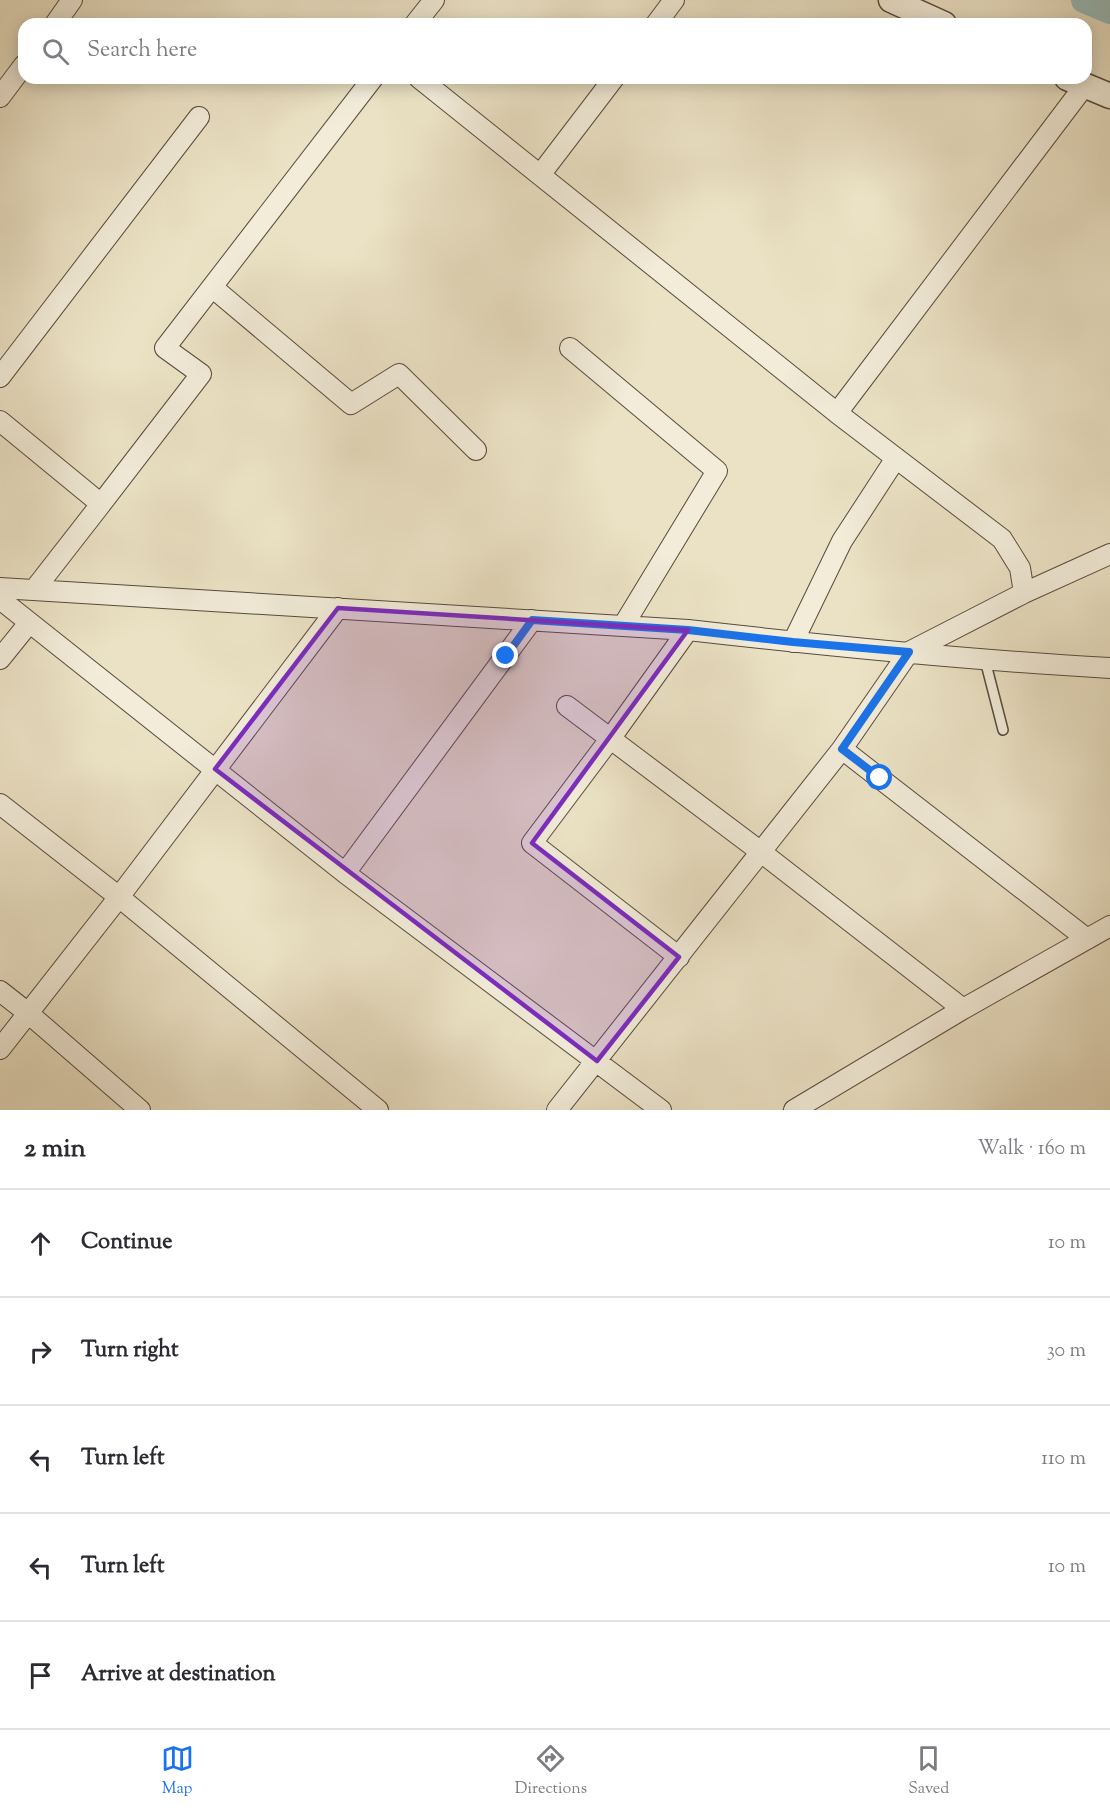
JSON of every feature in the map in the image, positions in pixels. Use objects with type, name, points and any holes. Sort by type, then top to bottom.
[{"type":"street","points":[[59,18],[72,0]]},
{"type":"street","points":[[420,18],[434,0]]},
{"type":"street","points":[[660,18],[674,0]]},
{"type":"street","points":[[891,0],[931,18]]},
{"type":"street","points":[[0,97],[18,73]]},
{"type":"street","points":[[34,590],[201,374],[165,348],[368,84]]},
{"type":"street","points":[[426,84],[837,413],[1002,539],[1020,568],[1024,593]]},
{"type":"street","points":[[540,175],[609,84]]},
{"type":"street","points":[[837,413],[1075,84]]},
{"type":"street","points":[[1081,84],[1110,96]]},
{"type":"street","points":[[0,377],[199,117]]},
{"type":"street","points":[[212,287],[351,404],[399,374],[476,450]]},
{"type":"street","points":[[570,348],[717,471],[623,626]]},
{"type":"street","points":[[0,421],[101,504]]},
{"type":"street","points":[[793,642],[843,541],[896,458]]},
{"type":"street","points":[[557,1110],[842,749],[909,652],[1024,593],[1110,554]]},
{"type":"street","points":[[0,588],[688,630],[985,660],[1110,668]]},
{"type":"street","points":[[0,599],[345,873],[661,1110]]},
{"type":"street","points":[[0,1049],[119,897],[338,608]]},
{"type":"street","points":[[345,873],[532,620]]},
{"type":"street","points":[[0,659],[29,623]]},
{"type":"street","points":[[679,957],[532,843],[688,630]]},
{"type":"street","points":[[567,706],[761,852],[963,1009]]},
{"type":"street","points":[[842,749],[1087,939]]},
{"type":"street","points":[[0,804],[119,897],[378,1110]]},
{"type":"street","points":[[794,1110],[963,1009],[1110,926]]},
{"type":"street","points":[[0,991],[28,1012],[140,1110]]},
{"type":"lane","points":[[985,660],[1003,730]]},
{"type":"highlighted area","points":[[338,608],[688,630],[532,843],[679,957],[597,1061],[215,769]]},
{"type":"waterway","points":[[1084,0],[1110,11]]},
{"type":"route","points":[[506,656],[532,620],[688,630],[909,652],[842,749],[880,778]]}]
